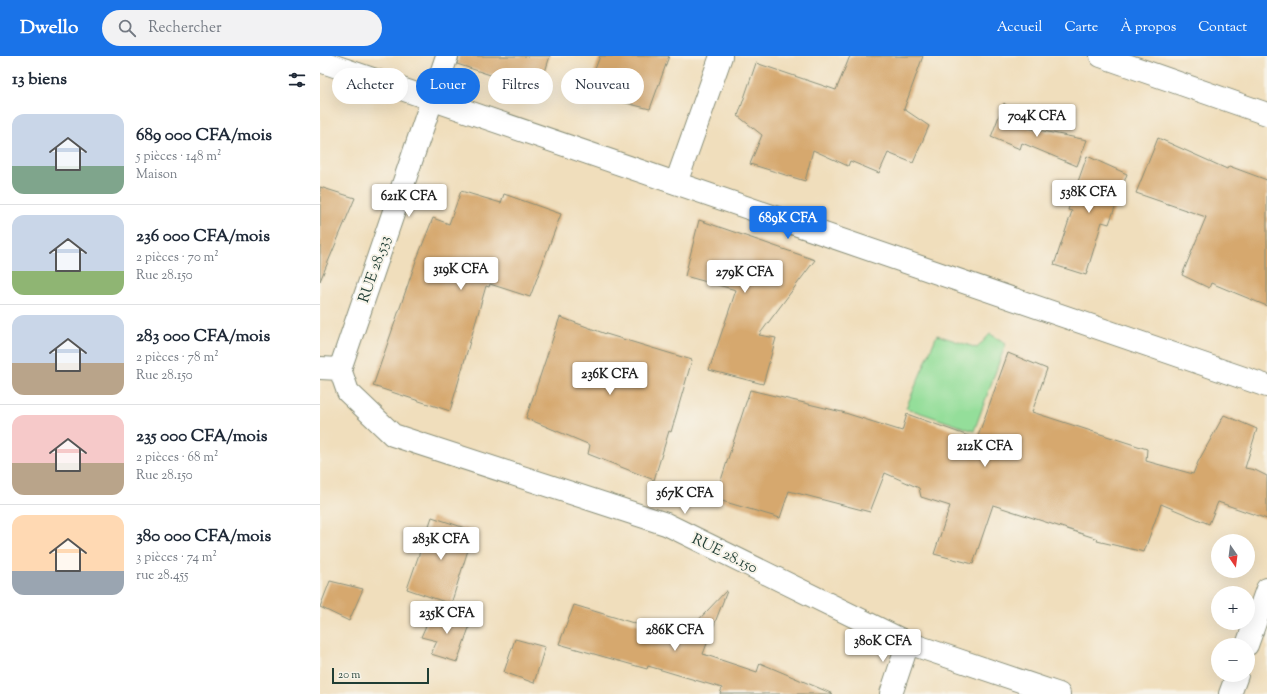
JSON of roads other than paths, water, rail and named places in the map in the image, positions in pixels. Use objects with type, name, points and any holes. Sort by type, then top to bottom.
[{"type":"street","name":"RUE 28.533","points":[[443,68],[447,56]]},
{"type":"street","points":[[676,183],[722,56]]},
{"type":"street","points":[[1101,56],[1267,114]]},
{"type":"street","points":[[320,61],[416,94]]},
{"type":"street","name":"RUE 28.533","points":[[330,369],[430,104]]},
{"type":"street","points":[[447,104],[1267,386]]},
{"type":"street","name":"RUE 28.150","points":[[330,369],[348,392],[393,435],[666,524],[908,643],[1059,694]]},
{"type":"street","points":[[1250,638],[1267,589]]},
{"type":"street","points":[[891,694],[908,643]]},
{"type":"street","points":[[1230,694],[1234,682]]}]
